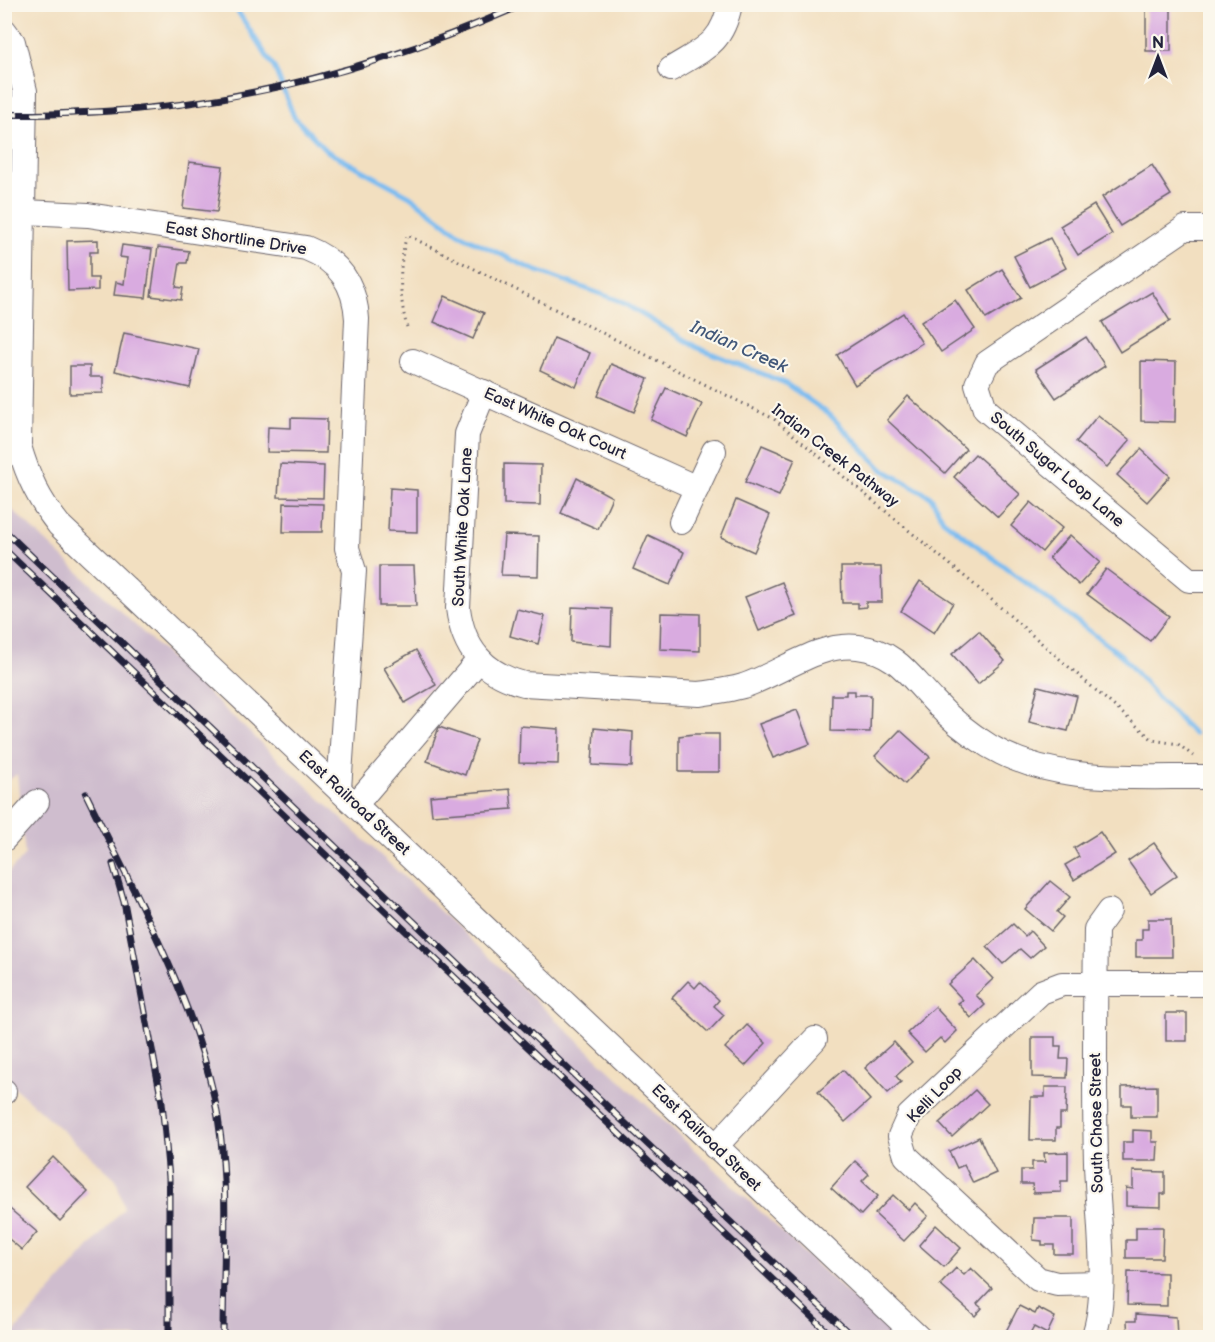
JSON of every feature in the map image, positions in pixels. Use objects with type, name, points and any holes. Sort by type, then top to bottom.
[{"type":"street","points":[[671,69],[716,40],[727,19],[730,4]]},
{"type":"street","name":"East Railroad Street","points":[[4,30],[13,42],[25,91],[24,212],[12,344],[19,446],[27,475],[42,504],[59,525],[919,1338]]},
{"type":"street","name":"East Shortline Drive","points":[[24,212],[88,215],[306,248],[323,255],[339,268],[351,287],[357,319],[347,548],[354,571],[348,797]]},
{"type":"street","name":"South Sugar Loop Lane","points":[[1210,228],[1185,228],[987,363],[977,384],[985,409],[1038,454],[1189,580],[1210,580]]},
{"type":"street","name":"East White Oak Court","points":[[413,361],[697,488]]},
{"type":"street","name":"South White Oak Lane","points":[[479,660],[464,637],[458,608],[467,434],[484,392]]},
{"type":"street","points":[[681,522],[714,451]]},
{"type":"street","points":[[348,797],[479,660],[507,680],[524,684],[699,694],[745,685],[828,650],[856,646],[876,650],[898,661],[960,727],[1012,758],[1059,772],[1086,775],[1206,770]]},
{"type":"street","points":[[6,835],[37,802]]},
{"type":"street","name":"South Chase Street","points":[[1093,1338],[1100,1320],[1096,1163],[1096,929],[1109,911]]},
{"type":"street","name":"Kelli Loop","points":[[1100,1283],[1057,1284],[1038,1279],[906,1156],[900,1136],[909,1116],[1041,992],[1062,984],[1210,984]]},
{"type":"street","points":[[715,1147],[815,1038]]},
{"type":"path","name":"Indian Creek Pathway","points":[[407,327],[402,309],[401,255],[407,235],[774,419],[970,581],[1153,740],[1178,744],[1206,770]]},
{"type":"shaded area","points":[[5,503],[894,1337],[10,1337],[124,1208],[116,1179],[5,1079],[5,876],[25,855],[17,774],[5,783]]},
{"type":"building","points":[[1146,4],[1171,4],[1171,51],[1146,51]]},
{"type":"building","points":[[189,162],[223,166],[217,212],[183,208]]},
{"type":"building","points":[[1152,165],[1171,195],[1120,226],[1102,197]]},
{"type":"building","points":[[1094,205],[1112,234],[1078,255],[1060,226]]},
{"type":"building","points":[[1050,238],[1066,268],[1030,287],[1014,256]]},
{"type":"building","points":[[98,240],[98,252],[90,252],[90,278],[98,278],[98,290],[68,291],[67,241]]},
{"type":"building","points":[[122,245],[152,249],[146,298],[114,295],[116,282],[124,284],[127,258],[120,257]]},
{"type":"building","points":[[158,247],[189,251],[187,263],[180,263],[176,287],[183,288],[181,300],[151,296]]},
{"type":"building","points":[[1002,269],[1021,298],[986,319],[968,290]]},
{"type":"building","points":[[1152,292],[1170,321],[1120,352],[1102,322]]},
{"type":"building","points":[[445,296],[484,313],[473,339],[434,322]]},
{"type":"building","points":[[955,300],[975,329],[941,352],[921,322]]},
{"type":"building","points":[[903,313],[922,343],[855,385],[837,355]]},
{"type":"building","points":[[124,333],[199,349],[190,388],[115,371]]},
{"type":"building","points":[[1086,337],[1105,366],[1056,398],[1036,369]]},
{"type":"building","points":[[554,338],[590,353],[576,387],[540,370]]},
{"type":"building","points":[[1141,361],[1176,362],[1175,422],[1141,421]]},
{"type":"building","points":[[611,364],[648,379],[634,412],[598,396]]},
{"type":"building","points":[[70,366],[90,366],[90,377],[103,377],[103,393],[70,394]]},
{"type":"building","points":[[666,388],[702,404],[687,437],[651,420]]},
{"type":"building","points":[[908,396],[966,449],[945,473],[887,420]]},
{"type":"building","points":[[1098,415],[1130,440],[1107,467],[1076,442]]},
{"type":"building","points":[[291,418],[327,419],[326,453],[267,452],[268,427],[291,428]]},
{"type":"building","points":[[762,445],[795,459],[779,496],[745,482]]},
{"type":"building","points":[[1141,449],[1170,476],[1147,502],[1117,475]]},
{"type":"building","points":[[975,454],[1020,494],[998,517],[954,477]]},
{"type":"building","points":[[280,464],[324,466],[323,498],[278,497]]},
{"type":"building","points":[[504,464],[541,465],[540,505],[504,504]]},
{"type":"building","points":[[577,478],[612,497],[598,529],[561,513]]},
{"type":"building","points":[[390,488],[417,490],[417,532],[388,531]]},
{"type":"building","points":[[736,500],[770,515],[754,552],[721,537]]},
{"type":"building","points":[[1031,502],[1062,528],[1042,552],[1011,526]]},
{"type":"building","points":[[284,503],[323,504],[322,532],[283,532]]},
{"type":"building","points":[[504,535],[539,536],[538,576],[501,575]]},
{"type":"building","points":[[648,535],[684,552],[670,585],[633,569]]},
{"type":"building","points":[[1070,535],[1100,562],[1079,585],[1049,558]]},
{"type":"building","points":[[379,566],[414,566],[416,606],[379,606]]},
{"type":"building","points":[[841,567],[881,567],[882,602],[866,602],[866,607],[858,608],[858,603],[842,603]]},
{"type":"building","points":[[1106,569],[1169,616],[1150,641],[1087,594]]},
{"type":"building","points":[[920,581],[953,603],[934,633],[901,611]]},
{"type":"building","points":[[782,582],[796,616],[759,631],[745,597]]},
{"type":"building","points":[[572,607],[612,609],[611,646],[571,642]]},
{"type":"building","points":[[517,609],[545,616],[538,644],[510,636]]},
{"type":"building","points":[[661,613],[700,614],[700,651],[660,649]]},
{"type":"building","points":[[979,631],[1005,661],[978,684],[952,654]]},
{"type":"building","points":[[416,650],[436,685],[405,703],[384,668]]},
{"type":"building","points":[[1038,686],[1077,696],[1068,731],[1029,722]]},
{"type":"building","points":[[846,691],[855,691],[855,695],[871,695],[870,732],[831,731],[832,695],[846,695]]},
{"type":"building","points":[[797,710],[810,744],[773,758],[759,724]]},
{"type":"building","points":[[520,726],[559,729],[558,764],[519,763]]},
{"type":"building","points":[[439,727],[477,740],[465,775],[427,761]]},
{"type":"building","points":[[594,728],[633,732],[632,767],[592,765]]},
{"type":"building","points":[[900,730],[930,757],[905,784],[875,756]]},
{"type":"building","points":[[719,734],[719,772],[679,772],[679,736]]},
{"type":"building","points":[[510,789],[512,809],[432,815],[430,796]]},
{"type":"building","points":[[1100,832],[1115,854],[1074,880],[1065,865],[1079,857],[1074,848]]},
{"type":"building","points":[[1154,843],[1177,875],[1151,893],[1128,861]]},
{"type":"building","points":[[1050,881],[1070,897],[1057,912],[1063,917],[1051,931],[1025,909]]},
{"type":"building","points":[[1148,919],[1171,919],[1172,957],[1136,957],[1136,940],[1142,940],[1142,929],[1148,929]]},
{"type":"building","points":[[1013,924],[1025,936],[1030,931],[1044,946],[1030,958],[1020,949],[1003,964],[987,947]]},
{"type":"building","points":[[975,960],[993,979],[976,995],[985,1005],[971,1018],[958,1003],[963,1000],[948,984]]},
{"type":"building","points":[[688,981],[695,988],[700,982],[719,1000],[714,1006],[724,1015],[708,1032],[672,998]]},
{"type":"building","points":[[935,1007],[957,1031],[945,1043],[940,1038],[925,1052],[907,1033]]},
{"type":"building","points":[[1166,1013],[1187,1013],[1187,1041],[1166,1041]]},
{"type":"building","points":[[747,1025],[766,1043],[745,1066],[725,1048]]},
{"type":"building","points":[[1032,1037],[1055,1037],[1055,1046],[1061,1046],[1060,1059],[1068,1059],[1067,1078],[1032,1077]]},
{"type":"building","points":[[894,1042],[912,1062],[896,1076],[901,1082],[888,1093],[865,1068]]},
{"type":"building","points":[[843,1070],[870,1100],[845,1122],[818,1092]]},
{"type":"building","points":[[1157,1086],[1157,1117],[1131,1117],[1131,1105],[1122,1105],[1122,1087]]},
{"type":"building","points":[[1045,1087],[1067,1087],[1066,1114],[1060,1114],[1060,1128],[1056,1128],[1056,1140],[1030,1140],[1031,1097],[1045,1097]]},
{"type":"building","points":[[975,1090],[988,1104],[952,1137],[939,1123]]},
{"type":"building","points":[[1133,1130],[1152,1131],[1152,1142],[1158,1142],[1157,1161],[1123,1161],[1123,1142],[1133,1142]]},
{"type":"building","points":[[979,1137],[996,1173],[973,1183],[964,1165],[957,1168],[949,1151]]},
{"type":"building","points":[[1068,1152],[1068,1181],[1061,1181],[1061,1192],[1033,1193],[1032,1184],[1021,1184],[1021,1170],[1032,1170],[1032,1162],[1045,1162],[1044,1153]]},
{"type":"building","points":[[53,1157],[88,1192],[60,1221],[25,1187]]},
{"type":"building","points":[[855,1161],[869,1174],[862,1181],[878,1196],[861,1215],[831,1188]]},
{"type":"building","points":[[1133,1171],[1165,1172],[1165,1194],[1161,1194],[1161,1207],[1126,1206],[1126,1188],[1133,1189]]},
{"type":"building","points":[[893,1195],[909,1210],[915,1203],[928,1216],[904,1241],[875,1214]]},
{"type":"building","points":[[4,1204],[37,1232],[22,1250],[4,1235]]},
{"type":"building","points":[[1034,1218],[1073,1218],[1073,1254],[1054,1254],[1054,1245],[1042,1245],[1042,1241],[1033,1240]]},
{"type":"building","points":[[936,1225],[961,1248],[944,1267],[919,1245]]},
{"type":"building","points":[[1136,1227],[1163,1227],[1162,1258],[1126,1258],[1126,1240],[1136,1240]]},
{"type":"building","points":[[956,1268],[964,1275],[971,1268],[992,1288],[977,1304],[982,1308],[975,1316],[940,1285]]},
{"type":"building","points":[[1128,1272],[1167,1273],[1167,1306],[1127,1305]]},
{"type":"building","points":[[1019,1306],[1035,1314],[1038,1308],[1055,1317],[1047,1334],[1034,1327],[1028,1338],[1003,1337]]},
{"type":"building","points":[[1136,1314],[1176,1317],[1177,1338],[1128,1338],[1127,1321],[1136,1321]]},
{"type":"waterway","name":"Indian Creek","points":[[233,4],[275,69],[294,117],[327,151],[410,196],[459,234],[529,268],[620,301],[696,347],[785,383],[830,415],[882,469],[931,497],[943,520],[1121,655],[1156,696],[1194,734]]},
{"type":"railway","points":[[4,114],[27,115],[151,108],[261,91],[315,78],[420,46],[524,4]]},
{"type":"railway","points":[[4,530],[592,1092],[854,1338]]},
{"type":"railway","points":[[4,549],[834,1338]]},
{"type":"railway","points":[[86,794],[141,904],[175,979],[204,1057],[214,1096],[223,1155],[225,1247],[223,1338]]},
{"type":"railway","points":[[113,864],[124,902],[162,1102],[169,1178],[169,1338]]}]
